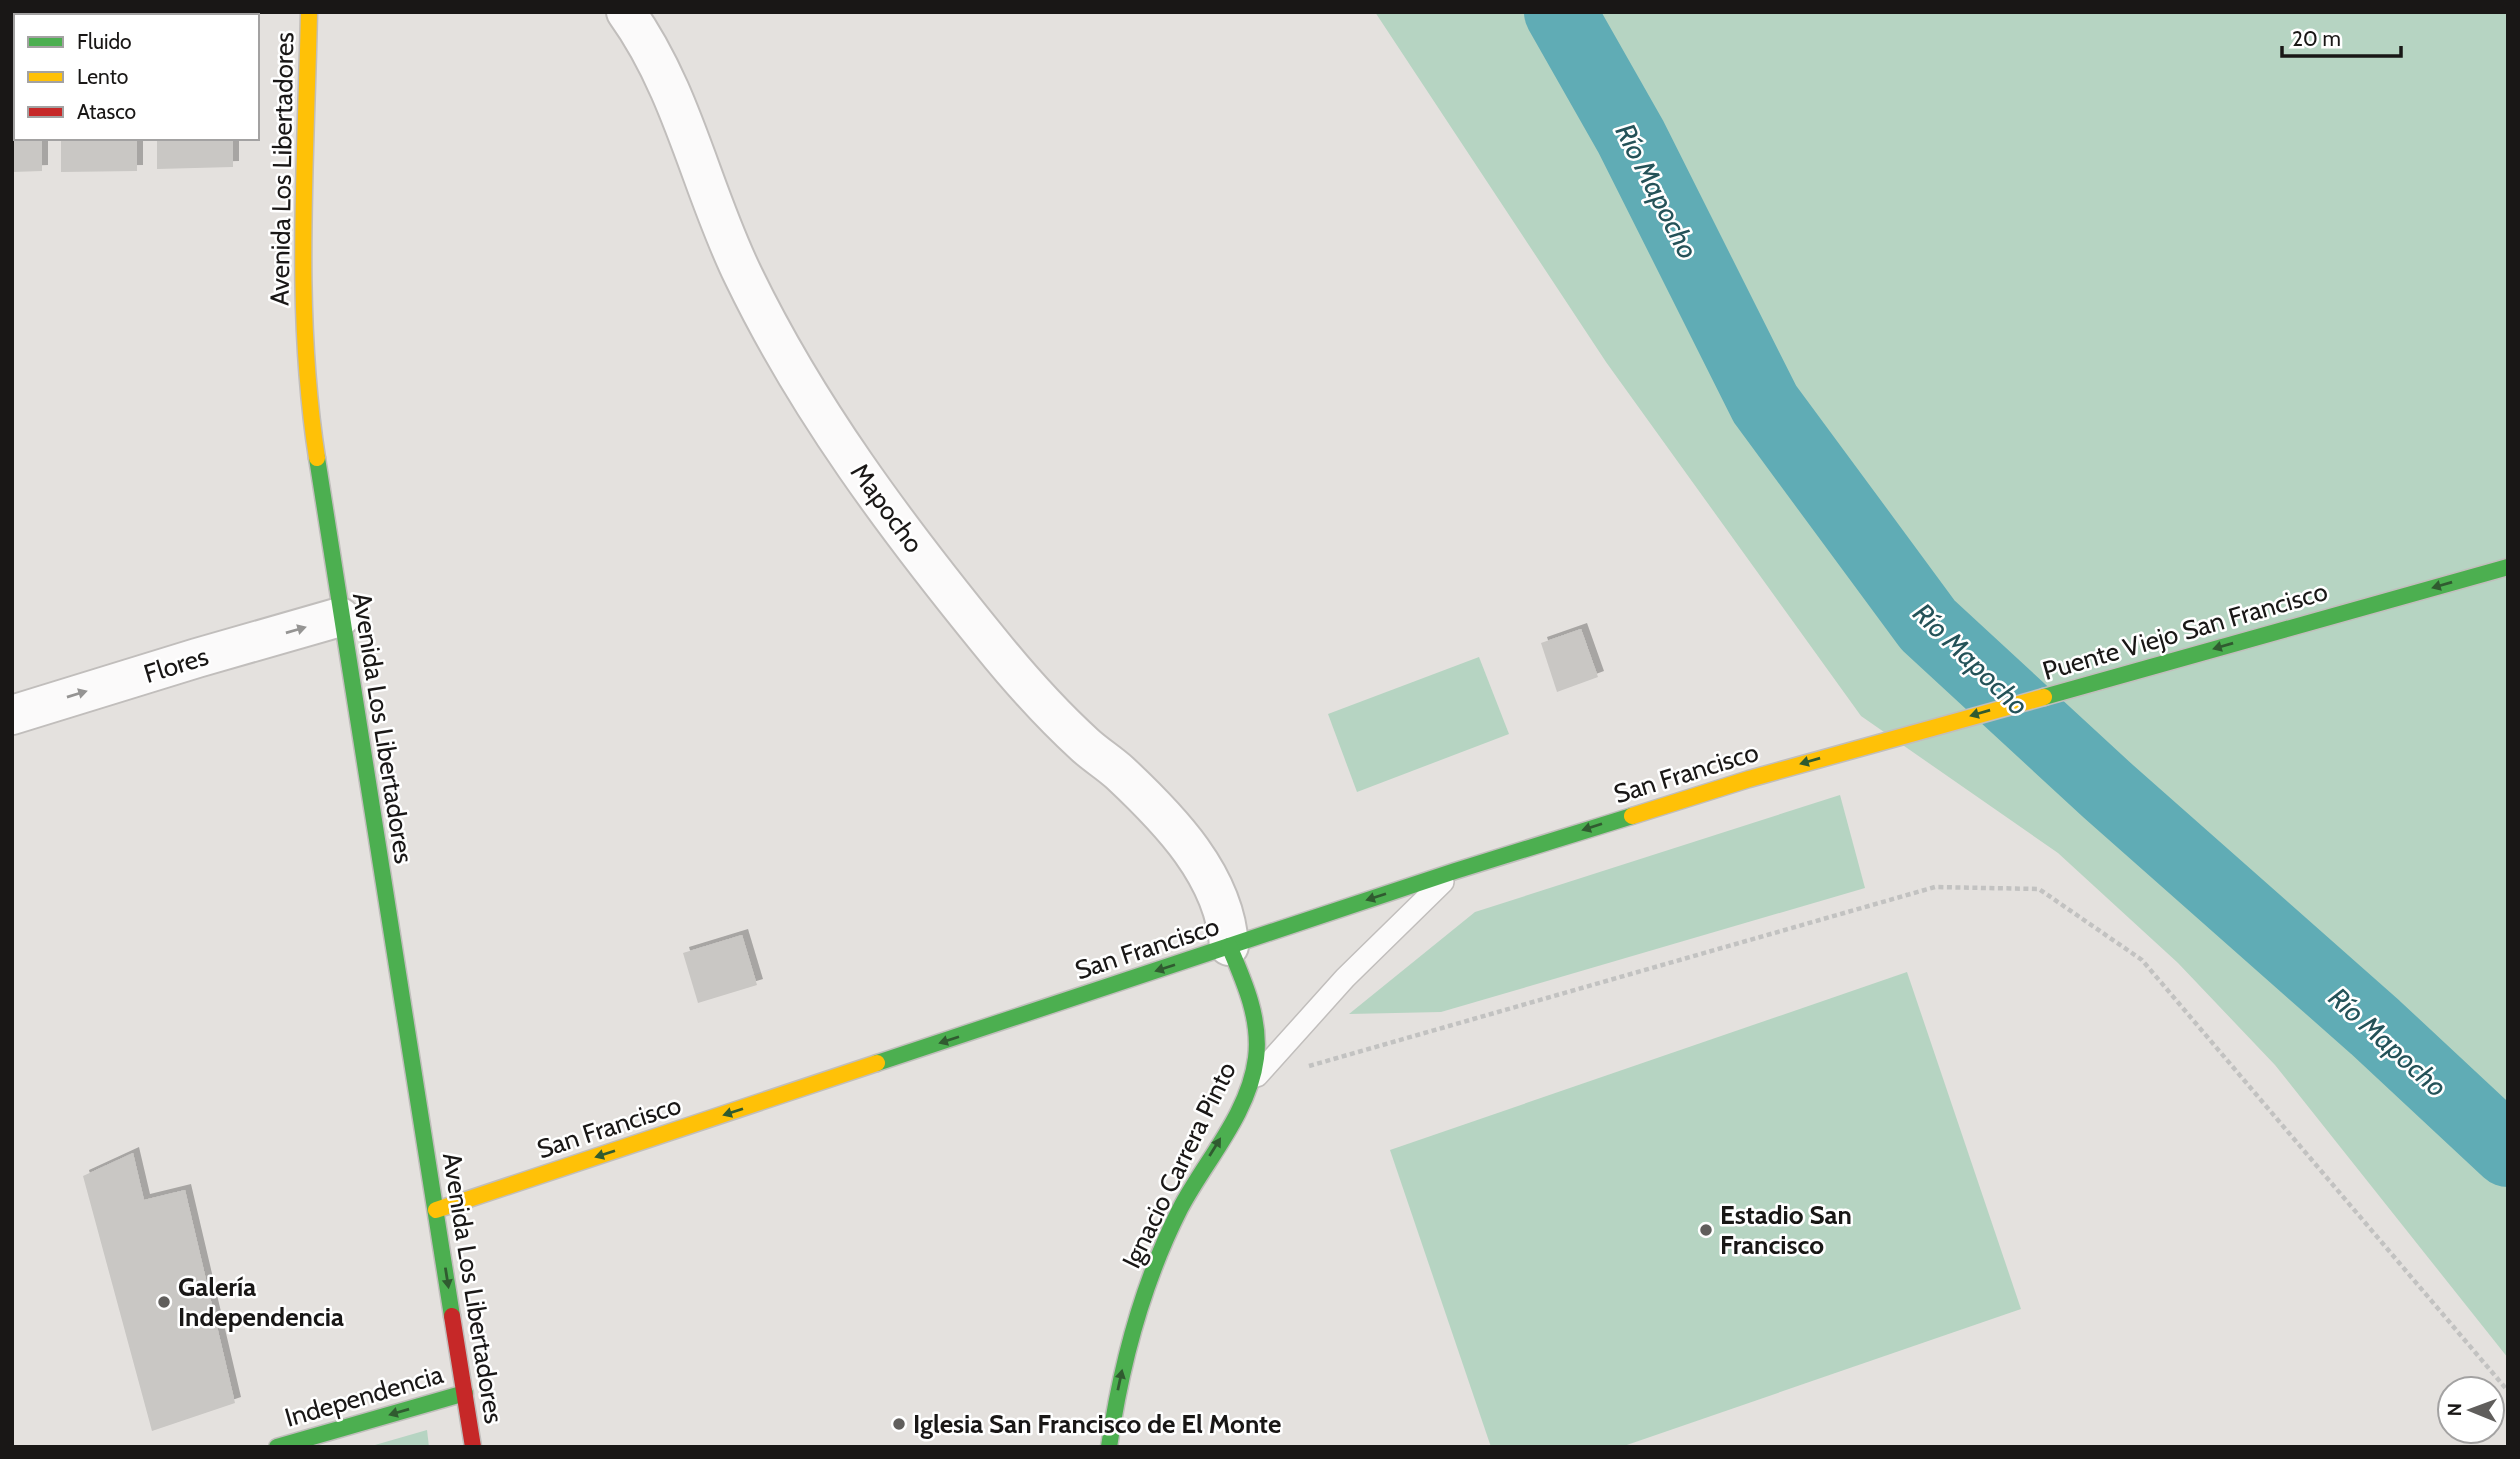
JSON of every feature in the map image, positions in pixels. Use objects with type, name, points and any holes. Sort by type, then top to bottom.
[{"type":"main road","name":"Avenida Los Libertadores","points":[[309,12],[303,277],[304,346],[312,428],[473,1447]]},
{"type":"main road","name":"Puente Viejo San Francisco","points":[[1876,742],[2508,567]]},
{"type":"main road","name":"San Francisco","points":[[436,1210],[1455,871],[1876,742]]},
{"type":"main road","name":"Ignacio Carrera Pinto","points":[[1108,1447],[1125,1360],[1160,1252],[1194,1183],[1242,1103],[1251,1082],[1256,1058],[1253,1011],[1229,946]]},
{"type":"main road","name":"Independencia","points":[[277,1447],[465,1393]]},
{"type":"street","name":"Mapocho","points":[[626,12],[642,34],[661,69],[741,272],[773,334],[844,450],[992,645],[1085,745],[1118,771],[1177,833],[1215,888],[1225,914],[1229,946]]},
{"type":"street","name":"Flores","points":[[12,715],[340,617]]},
{"type":"lane","points":[[1251,1082],[1345,978],[1455,871]]},
{"type":"path","points":[[1251,1082],[1935,887],[2039,889],[2141,960],[2508,1391]]},
{"type":"green space","points":[[1375,12],[2508,12],[2508,1358],[2275,1065],[2178,963],[2058,853],[1861,716],[1606,362]]},
{"type":"green space","points":[[1479,657],[1509,734],[1357,792],[1328,714]]},
{"type":"green space","points":[[1840,795],[1865,888],[1441,1012],[1349,1014],[1475,912]]},
{"type":"green space","name":"Estadio San Francisco","points":[[1907,972],[2021,1309],[1621,1447],[1491,1447],[1390,1150]]},
{"type":"green space","points":[[427,1430],[429,1447],[368,1447]]},
{"type":"building","points":[[12,12],[76,12],[14,14],[12,51]]},
{"type":"building","points":[[14,110],[14,140],[42,140],[42,171],[12,172]]},
{"type":"building","points":[[61,140],[137,140],[137,171],[61,172]]},
{"type":"building","points":[[157,140],[233,140],[233,167],[157,169]]},
{"type":"building","points":[[1581,629],[1598,677],[1557,692],[1541,643]]},
{"type":"building","points":[[742,935],[757,985],[698,1003],[683,953]]},
{"type":"building","name":"Galería Independencia","points":[[133,1153],[144,1200],[185,1190],[235,1403],[152,1431],[83,1176]]},
{"type":"waterway","name":"Río Mapocho","points":[[1560,12],[1631,137],[1765,404],[1928,625],[2108,791],[2375,1027],[2508,1151]]},
{"type":"traffic: fast","points":[[317,458],[452,1316]]},
{"type":"traffic: fast","points":[[2044,697],[2508,567]]},
{"type":"traffic: fast","points":[[877,1063],[1455,871],[1632,816]]},
{"type":"traffic: fast","points":[[1109,1447],[1127,1355],[1155,1266],[1180,1209],[1235,1118],[1252,1079],[1257,1043],[1254,1015],[1229,946]]},
{"type":"traffic: fast","points":[[277,1447],[465,1393]]},
{"type":"traffic: slow","points":[[309,12],[304,291],[310,403],[317,458]]},
{"type":"traffic: slow","points":[[1632,816],[1749,779],[2044,697]]},
{"type":"traffic: slow","points":[[436,1210],[877,1063]]},
{"type":"traffic: jam","points":[[452,1316],[473,1447]]},
{"type":"place","name":"Estadio San Francisco","points":[[1706,1230]]},
{"type":"place","name":"Galería Independencia","points":[[164,1302]]},
{"type":"place","name":"Iglesia San Francisco de El Monte","points":[[899,1424]]}]
